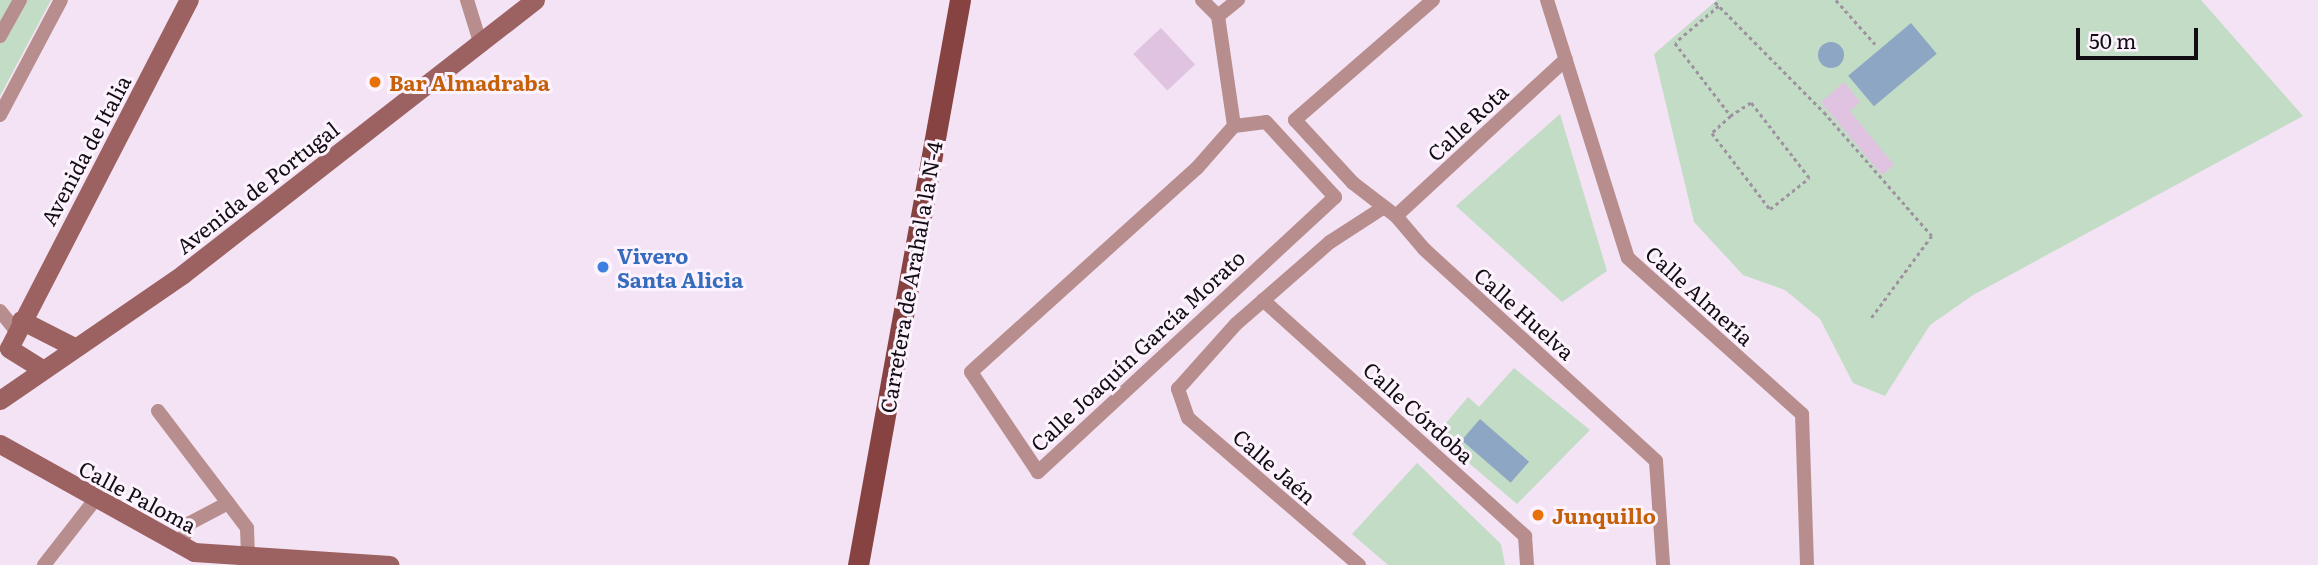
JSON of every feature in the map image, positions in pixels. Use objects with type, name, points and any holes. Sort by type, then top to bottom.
[{"type":"main road","name":"Carretera de Arahal a la N-4","points":[[861,562],[960,0]]},
{"type":"street","points":[[0,36],[20,0]]},
{"type":"street","points":[[0,115],[61,0]]},
{"type":"street","name":"Avenida de Italia","points":[[19,326],[189,0]]},
{"type":"street","points":[[467,0],[480,41]]},
{"type":"street","name":"Avenida de Portugal","points":[[0,400],[183,274],[535,0]]},
{"type":"street","points":[[1202,0],[1218,16],[1234,126]]},
{"type":"street","points":[[1218,16],[1238,0]]},
{"type":"street","name":"Calle Huelva","points":[[1433,0],[1295,120],[1381,209],[1396,216],[1424,249],[1656,461],[1662,565]]},
{"type":"street","name":"Calle Almería","points":[[1546,0],[1628,258],[1802,414],[1807,565]]},
{"type":"street","name":"Calle Rota","points":[[1396,216],[1566,58]]},
{"type":"street","name":"Calle Joaquín García Morato","points":[[1266,122],[1335,197],[1038,472],[971,372],[1197,168],[1234,126],[1266,122]]},
{"type":"street","points":[[1264,300],[1330,242],[1381,209]]},
{"type":"street","name":"Calle Jaén","points":[[1264,300],[1178,389],[1188,418],[1359,565]]},
{"type":"street","name":"Calle Córdoba","points":[[1264,300],[1525,536],[1527,565]]},
{"type":"street","points":[[0,311],[19,326],[74,347]]},
{"type":"street","points":[[19,326],[9,348],[42,369]]},
{"type":"street","points":[[158,411],[247,528],[248,559]]},
{"type":"street","name":"Calle Paloma","points":[[0,444],[186,555],[390,565]]},
{"type":"street","points":[[44,565],[94,501]]},
{"type":"street","points":[[186,555],[190,523],[228,503]]},
{"type":"path","points":[[1836,0],[1875,44]]},
{"type":"path","points":[[1715,2],[1824,112],[1932,236],[1870,320]]},
{"type":"path","points":[[1719,6],[1675,43],[1731,116]]},
{"type":"path","points":[[1751,103],[1809,178],[1770,209],[1712,133],[1731,116],[1751,103]]},
{"type":"green space","points":[[0,0],[51,0],[0,96]]},
{"type":"green space","points":[[1717,0],[2201,0],[2303,116],[1973,295],[1930,325],[1885,396],[1853,383],[1820,319],[1785,290],[1743,275],[1694,222],[1654,54]]},
{"type":"green space","points":[[1560,114],[1607,271],[1562,302],[1456,206]]},
{"type":"green space","points":[[1514,368],[1590,430],[1517,504],[1436,435],[1468,397],[1479,407]]},
{"type":"green space","points":[[1417,463],[1501,544],[1505,565],[1388,565],[1352,534]]},
{"type":"water","points":[[1911,23],[1937,54],[1874,106],[1848,76]]},
{"type":"water","points":[[1831,42],[1840,46],[1844,55],[1840,64],[1831,68],[1822,64],[1818,55],[1822,46]]},
{"type":"water","points":[[1480,419],[1529,462],[1511,483],[1462,440]]},
{"type":"building","points":[[1161,28],[1195,65],[1167,90],[1133,54]]},
{"type":"building","points":[[1844,82],[1860,102],[1850,111],[1894,165],[1882,175],[1821,102]]},
{"type":"place","name":"Bar Almadraba","points":[[375,82]]},
{"type":"place","name":"Vivero Santa Alicia","points":[[603,267]]},
{"type":"place","name":"Junquillo","points":[[1538,515]]}]
